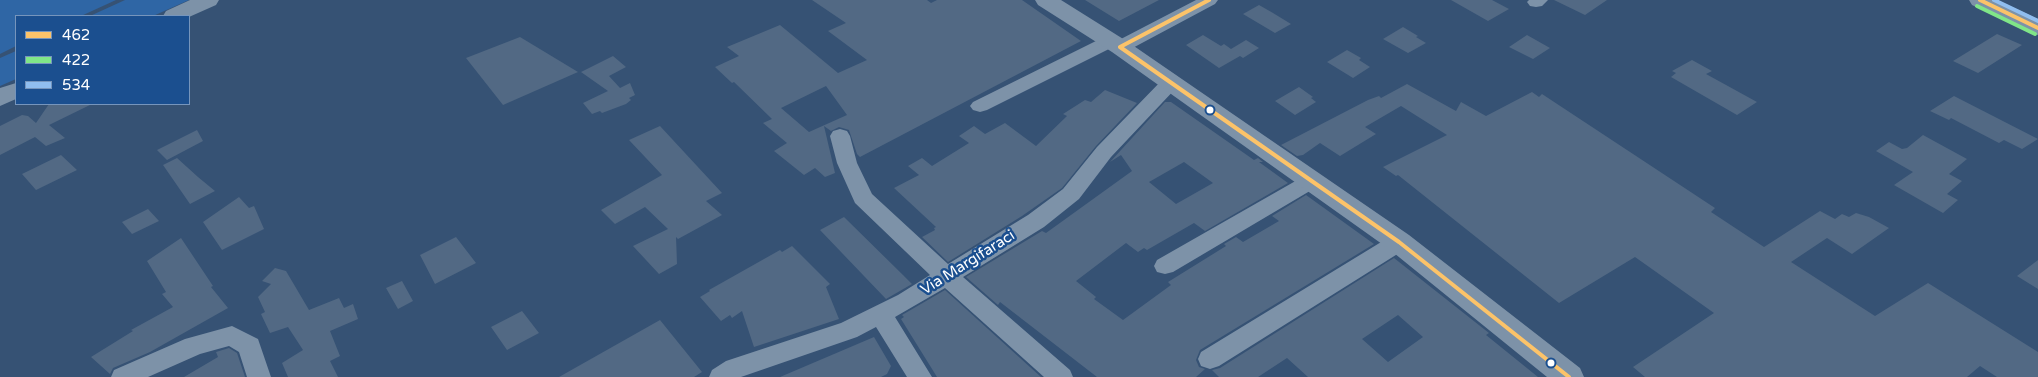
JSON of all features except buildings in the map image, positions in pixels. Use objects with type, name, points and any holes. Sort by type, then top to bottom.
[{"type":"street","points":[[176,15],[208,0]]},
{"type":"street","points":[[1046,0],[1115,44],[1313,180],[1399,242],[1569,377]]},
{"type":"street","points":[[980,106],[1209,0]]},
{"type":"street","points":[[1980,0],[2038,28]]},
{"type":"street","name":"Via Margifaraci","points":[[721,377],[735,368],[849,330],[906,301],[1036,221],[1071,194],[1104,152],[1171,82]]},
{"type":"street","points":[[0,98],[15,90]]},
{"type":"street","points":[[840,136],[847,162],[863,198],[906,240],[1061,377]]},
{"type":"street","points":[[1166,266],[1313,180]]},
{"type":"street","points":[[1210,359],[1399,242]]},
{"type":"street","points":[[880,314],[920,377]]},
{"type":"street","points":[[124,377],[194,346],[232,336],[250,346],[260,377]]},
{"type":"shaded area","points":[[0,0],[116,0],[83,15],[15,15],[15,46],[0,54]]},
{"type":"shaded area","points":[[125,0],[189,0],[155,15],[92,15]]},
{"type":"shaded area","points":[[15,51],[15,79],[0,86],[0,58]]},
{"type":"transit line","name":"462","points":[[1209,0],[1120,47],[1399,242],[1569,377]]},
{"type":"transit line","name":"462","points":[[1980,0],[2038,28]]},
{"type":"transit line","name":"534","points":[[1994,0],[2038,21]]},
{"type":"transit line","name":"422","points":[[1977,6],[2035,34]]}]
